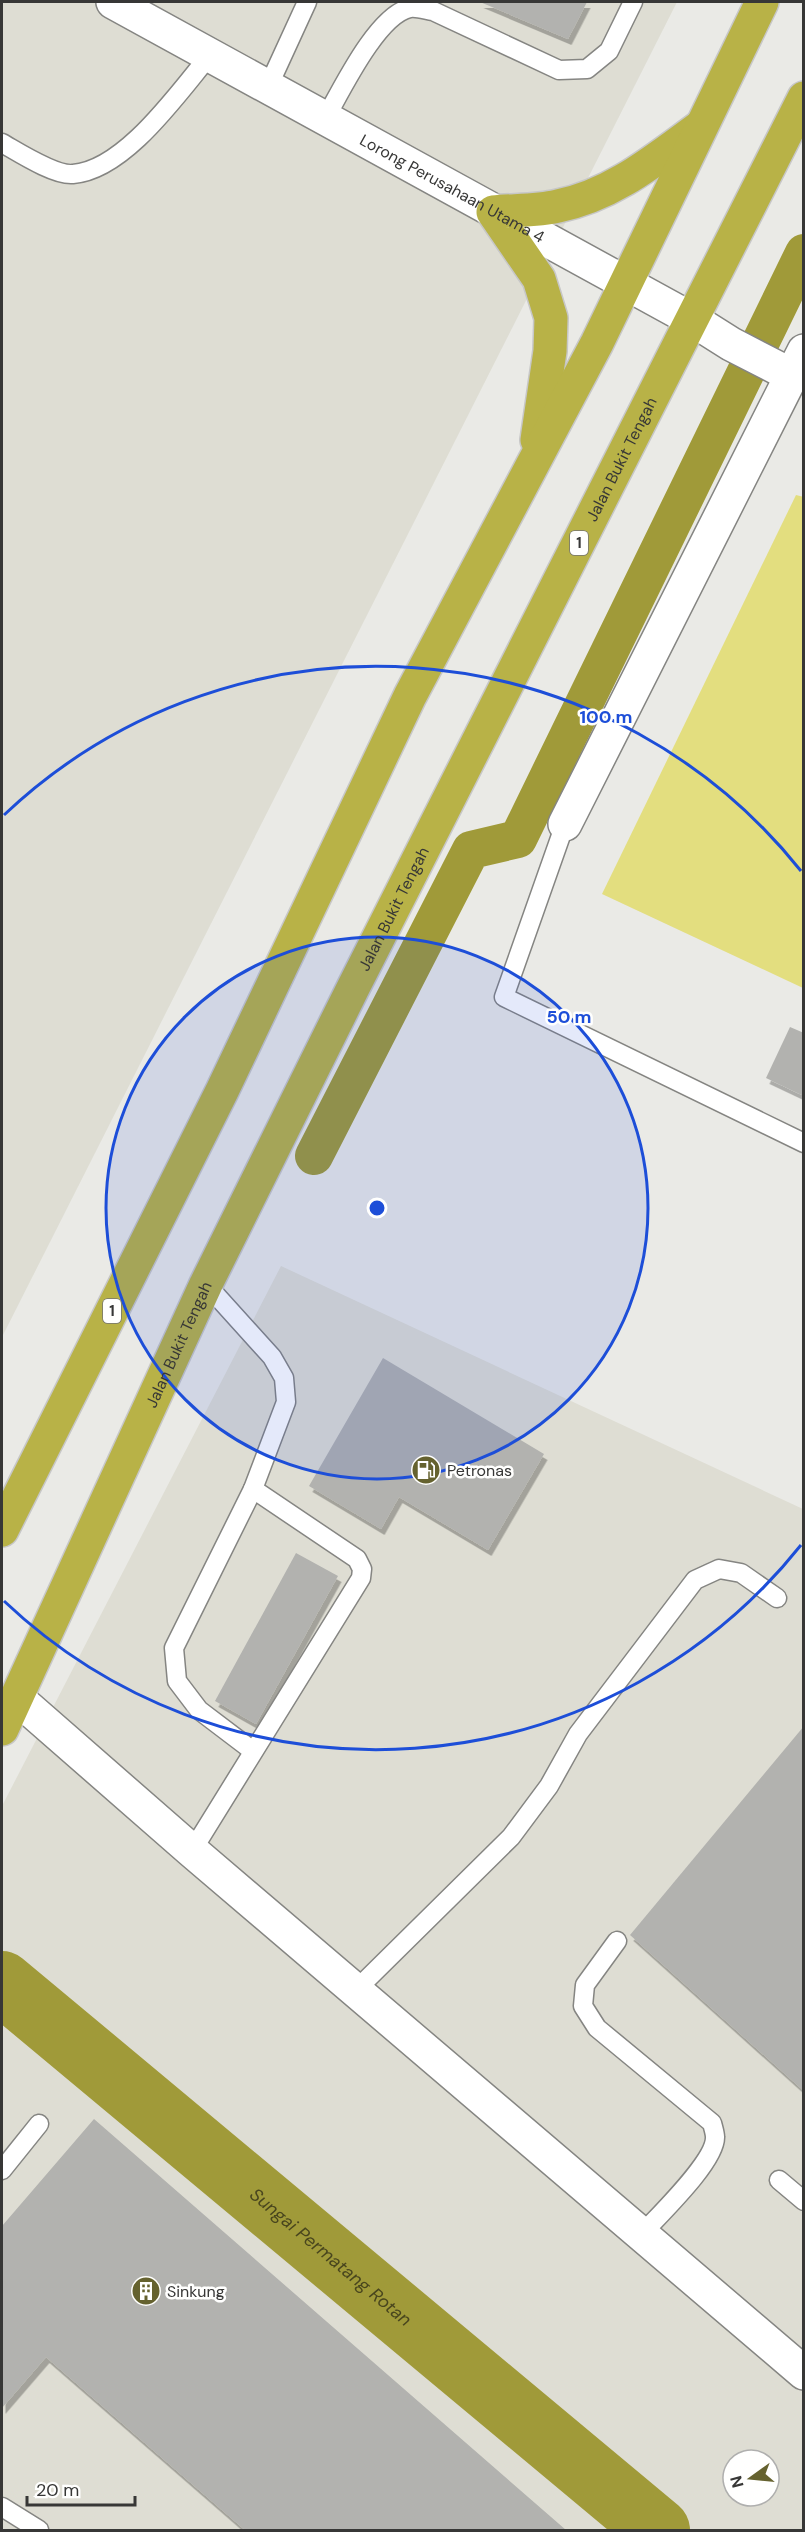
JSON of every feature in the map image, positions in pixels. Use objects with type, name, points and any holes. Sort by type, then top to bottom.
[{"type":"highway","name":"1","points":[[2,1530],[222,1091],[410,696],[625,285],[762,2]]},
{"type":"highway","name":"Jalan Bukit Tengah","points":[[2,1729],[206,1284],[353,988],[804,98]]},
{"type":"highway","points":[[534,462],[550,351],[551,318],[539,279],[493,212],[558,206],[597,193],[633,176],[703,125]]},
{"type":"street","name":"Lorong Perusahaan Utama 4","points":[[113,2],[625,285],[693,320],[731,344],[786,362]]},
{"type":"street","points":[[565,824],[786,362]]},
{"type":"street","points":[[17,1698],[192,1851],[804,2373]]},
{"type":"lane","points":[[268,87],[307,2]]},
{"type":"lane","points":[[325,119],[368,44],[395,15],[411,8],[433,11],[559,70],[587,69],[609,51],[633,2]]},
{"type":"lane","points":[[2,143],[38,164],[71,175],[100,168],[143,135],[210,56]]},
{"type":"lane","points":[[565,824],[504,997],[804,1143]]},
{"type":"lane","points":[[206,1284],[272,1358],[284,1378],[286,1402],[252,1489],[174,1648],[177,1681],[199,1710],[253,1751]]},
{"type":"lane","points":[[192,1851],[361,1578],[362,1569],[357,1558],[252,1489]]},
{"type":"lane","points":[[356,1990],[511,1837],[549,1786],[578,1734],[694,1580],[718,1569],[741,1573],[777,1598]]},
{"type":"lane","points":[[617,1941],[585,1985],[583,2006],[597,2028],[712,2123],[716,2138],[710,2155],[701,2168],[642,2234]]},
{"type":"lane","points":[[2,2170],[39,2124]]},
{"type":"lane","points":[[779,2180],[804,2201]]},
{"type":"lane","points":[[2,2507],[39,2530]]},
{"type":"shaded area","points":[[2,2],[677,2],[2,1337]]},
{"type":"shaded area","points":[[796,495],[804,497],[803,988],[602,894]]},
{"type":"shaded area","points":[[281,1266],[803,1509],[803,2530],[2,2530],[2,1806]]},
{"type":"building","points":[[480,2],[587,2],[568,39]]},
{"type":"building","points":[[790,1027],[804,1033],[804,1096],[766,1078]]},
{"type":"building","name":"Petronas","points":[[383,1358],[544,1454],[488,1550],[399,1497],[381,1529],[309,1486]]},
{"type":"building","points":[[296,1553],[338,1576],[256,1724],[215,1701]]},
{"type":"building","points":[[804,1726],[804,2091],[630,1935]]},
{"type":"building","name":"Sinkung","points":[[94,2119],[566,2530],[245,2530],[46,2357],[2,2408],[2,2226]]},
{"type":"waterway","points":[[314,1156],[471,850],[518,839],[804,253]]},
{"type":"waterway","name":"Sungai Permatang Rotan","points":[[2,1983],[658,2530]]},
{"type":"place","name":"Petronas","points":[[426,1470]]},
{"type":"place","name":"Sinkung","points":[[146,2291]]}]
